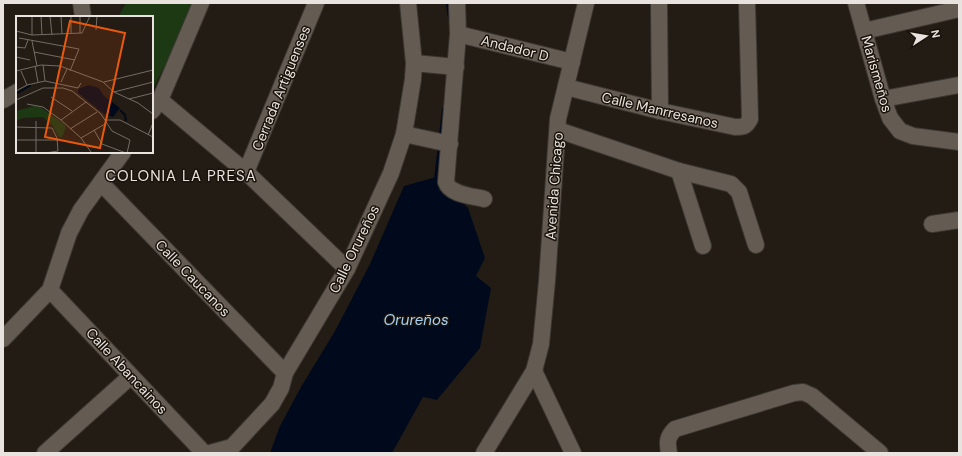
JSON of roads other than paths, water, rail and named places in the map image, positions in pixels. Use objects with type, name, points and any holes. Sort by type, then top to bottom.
[{"type":"street","points":[[81,3],[83,16]]},
{"type":"street","points":[[201,3],[156,105],[246,172],[347,269]]},
{"type":"street","name":"Cerrada Artiguenses","points":[[246,172],[316,3]]},
{"type":"street","name":"Calle Orureños","points":[[210,453],[233,450],[272,404],[281,388],[285,373],[347,269],[390,172],[405,134],[415,63],[408,3]]},
{"type":"street","points":[[457,3],[458,34],[446,182],[447,186],[454,192],[484,199]]},
{"type":"street","name":"Avenida Chicago","points":[[484,453],[534,371],[541,344],[548,273],[558,119],[586,3]]},
{"type":"street","points":[[659,3],[660,111]]},
{"type":"street","name":"Calle Manrresanos","points":[[566,87],[660,111],[735,127],[742,127],[747,124],[750,119],[747,3]]},
{"type":"street","name":"Marismeños","points":[[856,3],[883,99],[890,118],[900,131],[913,136],[959,142]]},
{"type":"street","points":[[864,31],[959,9]]},
{"type":"street","name":"Andador D","points":[[458,34],[572,62]]},
{"type":"street","points":[[415,63],[455,67]]},
{"type":"street","points":[[883,99],[959,86]]},
{"type":"street","points":[[3,100],[16,93]]},
{"type":"street","points":[[558,130],[679,171],[731,184],[739,192],[756,245]]},
{"type":"street","points":[[405,134],[449,144]]},
{"type":"street","points":[[3,339],[50,290],[69,233],[81,210],[122,153]]},
{"type":"street","points":[[679,171],[703,246]]},
{"type":"street","name":"Calle Caucanos","points":[[101,183],[285,373]]},
{"type":"street","points":[[932,224],[959,220]]},
{"type":"street","name":"Calle Abancainos","points":[[50,290],[204,453]]},
{"type":"street","points":[[534,371],[573,453]]},
{"type":"street","points":[[45,453],[131,376]]},
{"type":"street","points":[[669,453],[669,435],[675,429],[794,393],[803,392],[812,396],[880,453]]},
{"type":"water","name":"Orureños","points":[[436,177],[468,208],[485,258],[476,276],[491,288],[480,348],[437,400],[423,397],[392,453],[270,453],[280,426],[301,387],[335,331],[370,264],[404,186]]},
{"type":"waterway","points":[[448,3],[450,17]]},
{"type":"waterway","points":[[436,182],[444,110]]},
{"type":"district","name":"COLONIA LA PRESA","points":[[181,176]]}]
